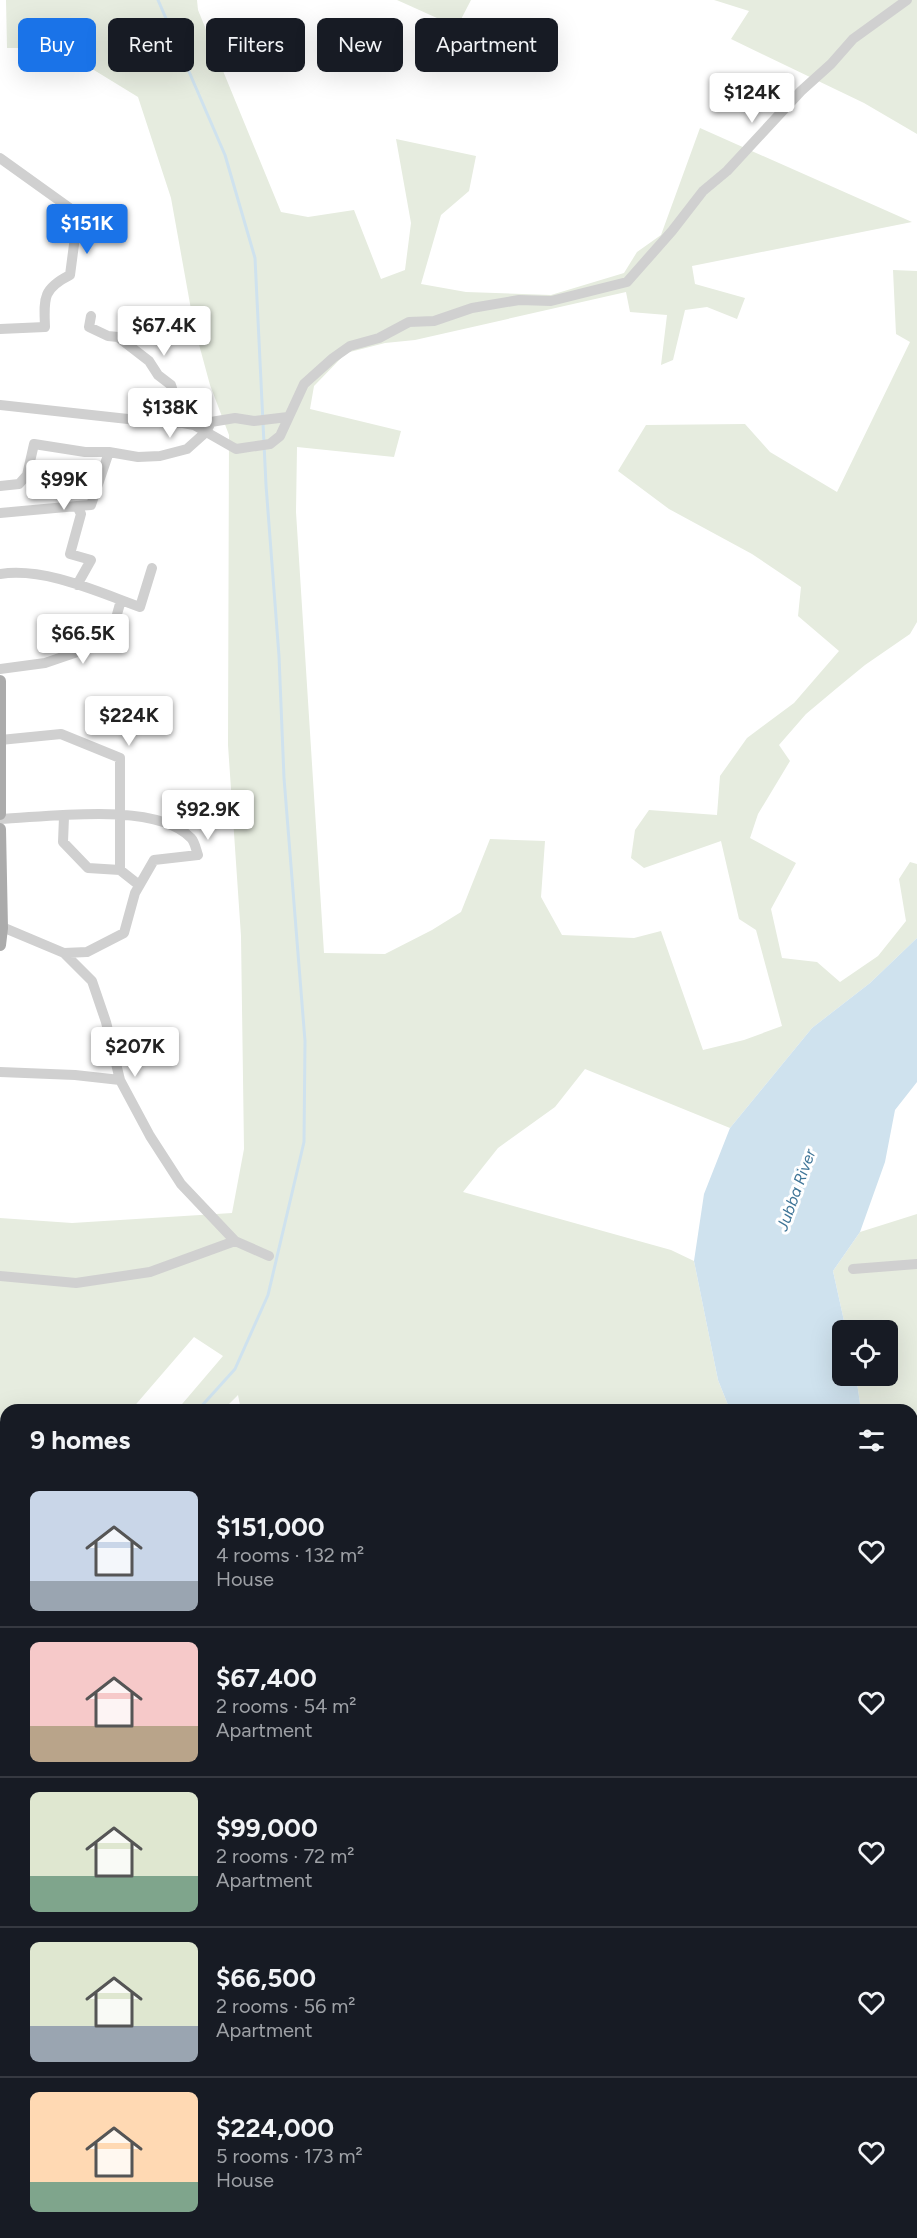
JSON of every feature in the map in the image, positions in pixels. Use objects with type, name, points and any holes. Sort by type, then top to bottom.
[{"type":"main road","points":[[0,681],[0,814]]},
{"type":"main road","points":[[0,829],[0,945]]},
{"type":"street","points":[[0,405],[194,425],[236,449],[270,444],[280,436],[304,384],[350,346],[379,338],[409,322],[434,321],[472,308],[519,300],[551,301],[627,282],[672,231],[703,191],[727,171],[801,91],[831,64],[853,39],[907,0]]},
{"type":"street","points":[[0,158],[78,214],[70,275],[53,284],[44,301],[45,327],[0,329]]},
{"type":"street","points":[[91,316],[89,327],[126,342],[149,361],[158,375],[171,385],[183,423]]},
{"type":"street","points":[[0,486],[19,484],[27,475],[34,444],[85,452],[109,452],[138,457],[160,456],[186,448],[206,432],[212,422],[236,418],[254,421],[288,417]]},
{"type":"street","points":[[0,513],[91,506],[109,452]]},
{"type":"street","points":[[77,506],[81,514],[69,554],[91,560],[77,585]]},
{"type":"street","points":[[0,574],[18,571],[77,585],[140,607],[152,568]]},
{"type":"street","points":[[0,669],[45,663],[86,649],[116,618],[121,600]]},
{"type":"street","points":[[0,740],[62,734],[120,758],[120,870]]},
{"type":"street","points":[[0,819],[120,813],[166,822],[192,839],[198,855],[154,860],[135,893],[124,933],[87,952],[64,953]]},
{"type":"street","points":[[64,817],[63,842],[88,868],[120,870],[140,885]]},
{"type":"street","points":[[1,927],[64,953],[92,981],[106,1022],[120,1080],[150,1136],[181,1184],[235,1241],[268,1256]]},
{"type":"street","points":[[0,1072],[75,1074],[120,1080]]},
{"type":"street","points":[[0,1276],[76,1283],[150,1272],[235,1241]]},
{"type":"street","points":[[853,1269],[917,1264]]},
{"type":"shaded area","points":[[6,0],[197,0],[198,10],[206,29],[206,72],[223,72],[281,212],[308,217],[354,210],[381,279],[405,270],[411,223],[396,139],[476,156],[469,191],[441,215],[421,284],[466,292],[551,295],[624,273],[637,252],[661,235],[700,128],[912,222],[692,266],[695,284],[745,298],[737,319],[707,307],[685,310],[673,360],[661,365],[667,315],[630,312],[626,292],[415,340],[385,343],[346,353],[314,386],[310,409],[401,431],[394,457],[297,447],[296,512],[324,953],[385,954],[461,912],[490,839],[545,841],[541,897],[562,935],[634,938],[661,931],[703,1050],[744,1040],[782,1026],[756,930],[739,919],[721,841],[644,868],[631,858],[635,830],[649,810],[717,815],[720,776],[747,738],[794,703],[839,651],[798,616],[801,587],[752,554],[669,509],[618,471],[646,425],[745,424],[770,452],[837,492],[910,342],[896,334],[893,270],[917,271],[917,622],[910,634],[865,665],[806,714],[779,745],[790,761],[758,814],[750,838],[796,863],[771,909],[782,958],[817,962],[840,982],[878,956],[906,921],[899,879],[910,862],[917,864],[917,938],[870,983],[812,1028],[730,1128],[585,1069],[555,1107],[498,1148],[463,1192],[671,1250],[694,1261],[718,1380],[728,1404],[240,1404],[238,1395],[229,1404],[182,1404],[223,1356],[194,1337],[136,1404],[0,1404],[0,1218],[72,1223],[232,1213],[244,1149],[241,936],[228,745],[229,435],[210,385],[194,326],[171,198],[138,97],[96,71],[96,18],[18,18],[18,48],[7,48]]},
{"type":"shaded area","points":[[397,0],[471,0],[462,18],[437,18]]},
{"type":"shaded area","points":[[714,0],[917,0],[917,134],[864,103],[731,39],[749,11]]},
{"type":"shaded area","points":[[917,1214],[917,1404],[860,1404],[857,1386],[898,1386],[898,1320],[844,1320],[833,1271],[860,1232]]},
{"type":"water","name":"Jubba River","points":[[917,938],[917,1082],[895,1110],[885,1162],[860,1232],[833,1271],[844,1320],[832,1320],[832,1386],[857,1386],[860,1404],[728,1404],[718,1380],[694,1261],[704,1194],[730,1128],[812,1028],[870,983]]},
{"type":"waterway","points":[[158,0],[225,155],[255,258],[266,485],[279,656],[284,778],[305,1041],[304,1142],[268,1295],[235,1369],[203,1404]]}]
